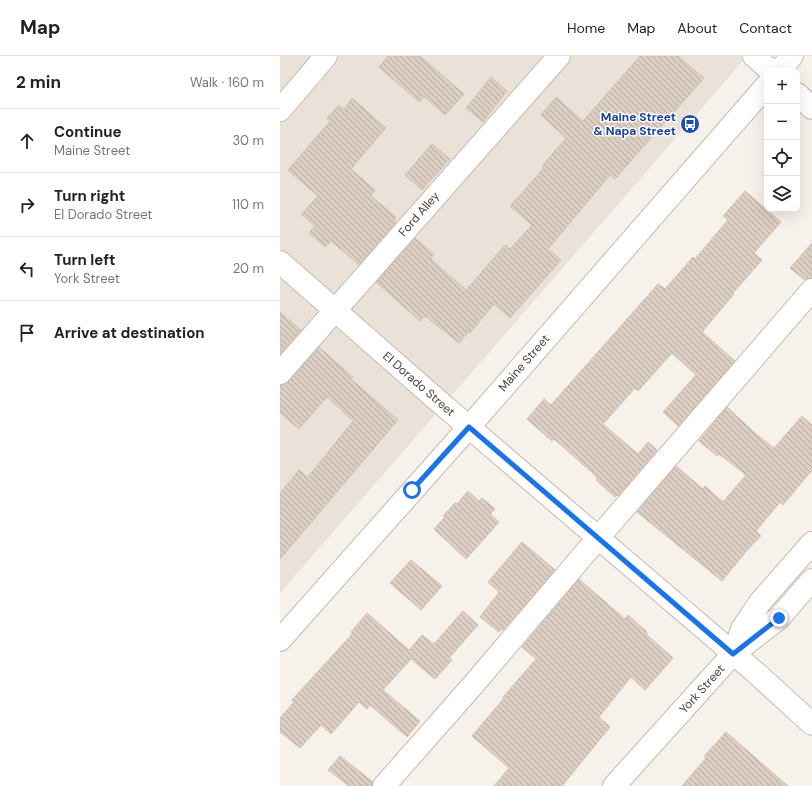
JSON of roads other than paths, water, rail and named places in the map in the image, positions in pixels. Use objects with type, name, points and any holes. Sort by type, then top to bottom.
[{"type":"street","points":[[280,110],[326,56]]},
{"type":"street","name":"Ford Alley","points":[[280,373],[559,56]]},
{"type":"street","points":[[754,56],[768,68]]},
{"type":"street","points":[[782,68],[792,56]]},
{"type":"street","name":"Maine Street","points":[[280,640],[469,427],[764,88]]},
{"type":"street","points":[[800,97],[812,108]]},
{"type":"street","name":"El Dorado Street","points":[[280,262],[812,724]]},
{"type":"street","points":[[384,786],[473,685],[812,290]]},
{"type":"street","points":[[733,654],[742,629],[761,601],[812,543]]},
{"type":"street","name":"York Street","points":[[614,786],[733,654],[779,618],[812,580]]},
{"type":"place","name":"Maine Street & Napa Street","points":[[690,124]]}]
